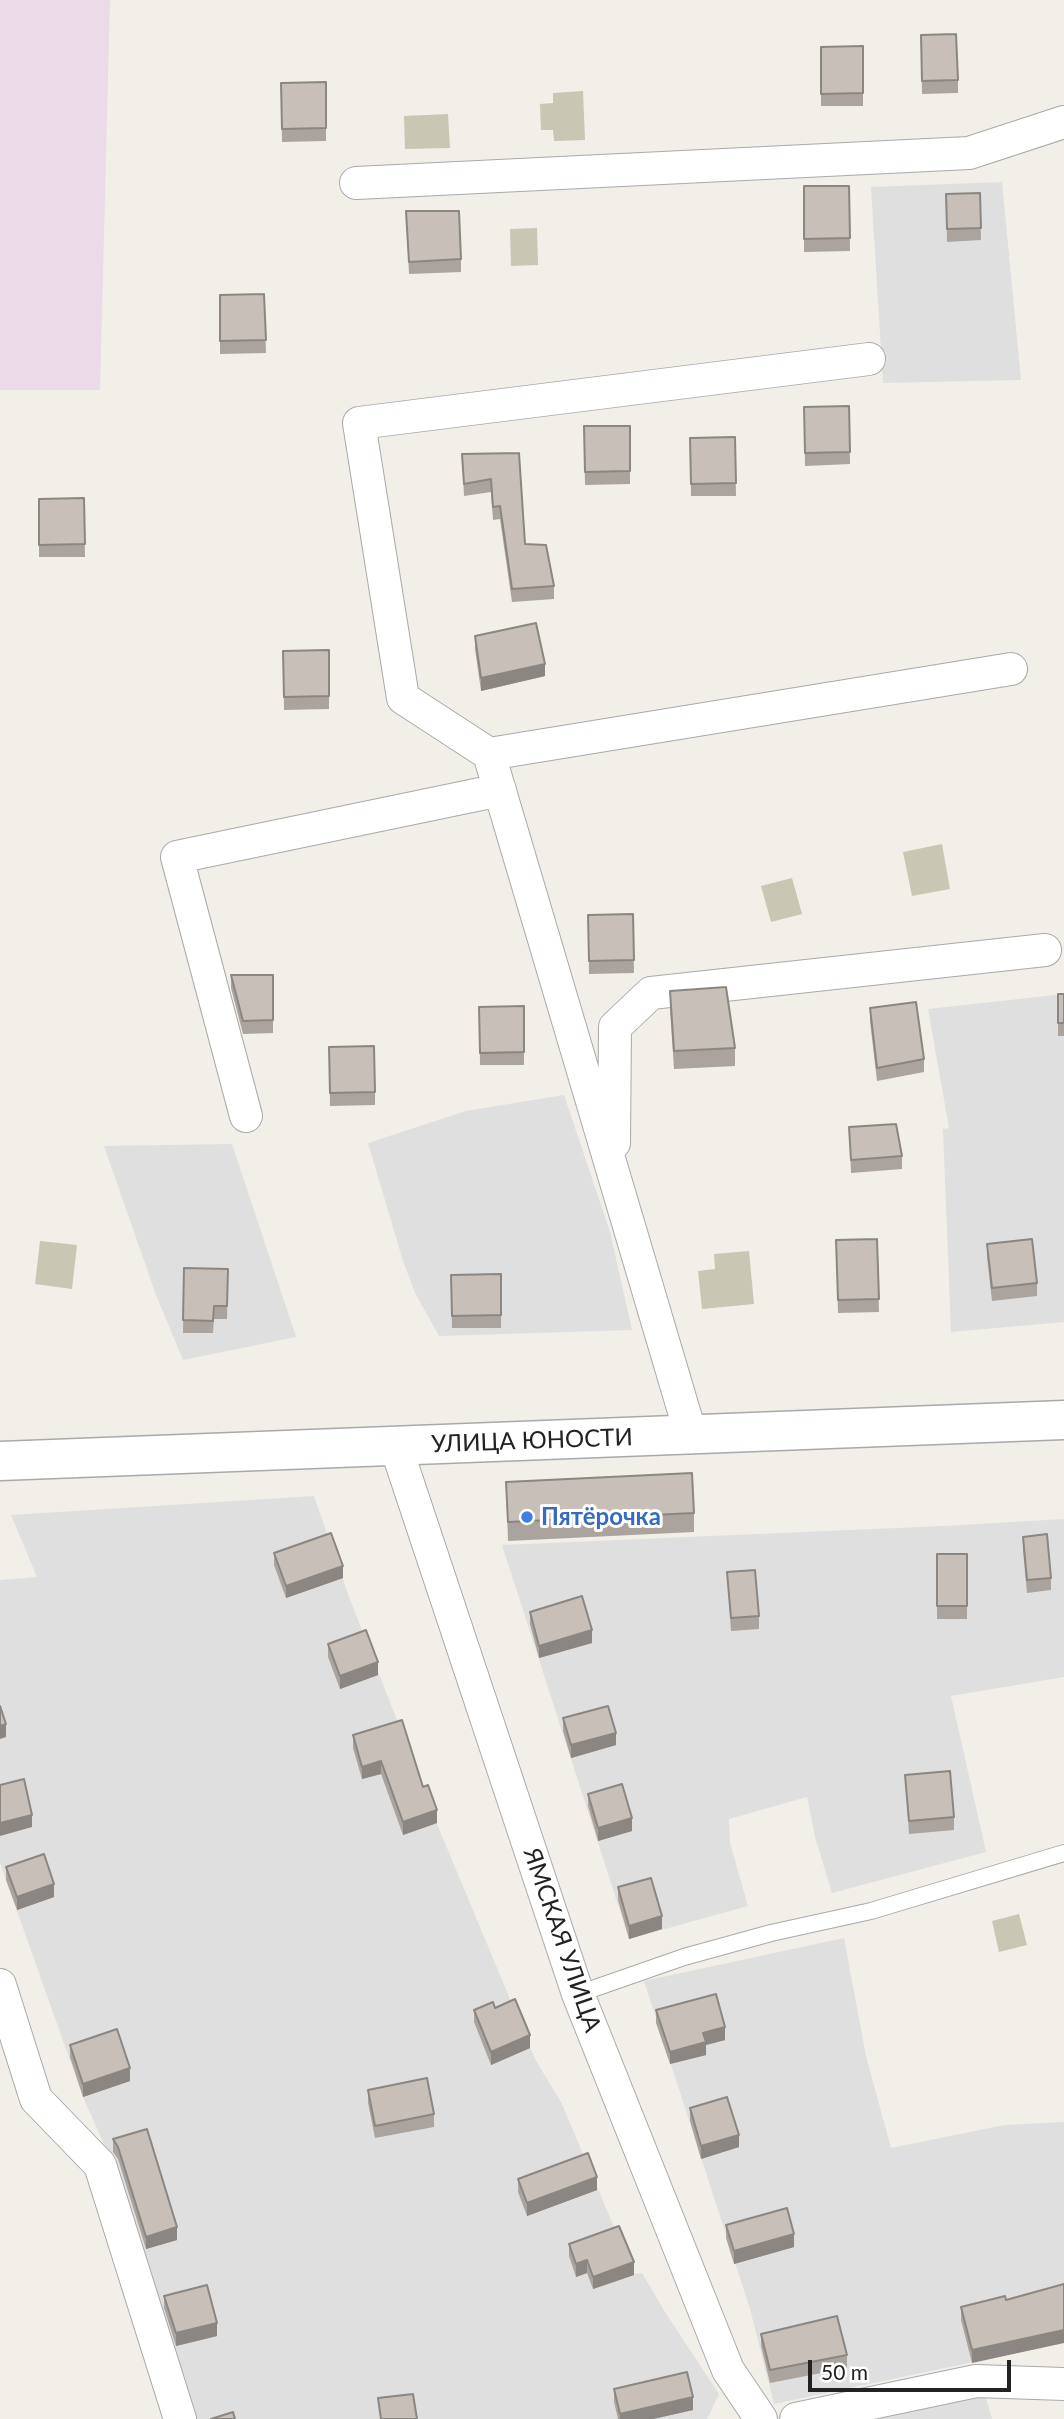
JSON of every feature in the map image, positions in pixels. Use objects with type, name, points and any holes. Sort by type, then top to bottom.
[{"type":"street","points":[[356,183],[969,153],[1064,122]]},
{"type":"street","points":[[691,1435],[489,754],[403,698],[359,423],[869,359]]},
{"type":"street","points":[[489,754],[1011,669]]},
{"type":"street","points":[[246,1116],[177,857],[500,790]]},
{"type":"street","points":[[614,1175],[615,1027],[652,993],[1045,950]]},
{"type":"street","name":"УЛИЦА ЮНОСТИ","points":[[0,1461],[1064,1420]]},
{"type":"street","name":"ЯМСКАЯ УЛИЦА","points":[[396,1447],[578,1994],[728,2370],[761,2419]]},
{"type":"street","points":[[0,1985],[36,2099],[100,2165],[180,2419]]},
{"type":"street","points":[[796,2419],[976,2381],[1064,2384]]},
{"type":"lane","points":[[578,1994],[684,1957],[771,1933],[871,1912],[1064,1853]]},
{"type":"shaded area","points":[[0,0],[110,0],[100,390],[0,390]]},
{"type":"shaded area","points":[[583,91],[585,140],[554,141],[553,130],[541,130],[540,104],[553,103],[553,93]]},
{"type":"shaded area","points":[[448,114],[450,148],[405,149],[404,116]]},
{"type":"shaded area","points":[[1002,182],[1021,380],[883,383],[871,187]]},
{"type":"shaded area","points":[[537,228],[538,265],[511,266],[510,229]]},
{"type":"shaded area","points":[[942,844],[950,889],[912,896],[903,852]]},
{"type":"shaded area","points":[[792,878],[802,914],[771,922],[761,886]]},
{"type":"shaded area","points":[[1064,994],[1064,1322],[951,1332],[943,1129],[949,1128],[928,1009]]},
{"type":"shaded area","points":[[564,1095],[610,1232],[632,1330],[439,1336],[415,1293],[403,1261],[368,1143],[466,1111]]},
{"type":"shaded area","points":[[232,1144],[296,1337],[183,1360],[156,1295],[104,1146]]},
{"type":"shaded area","points":[[40,1241],[77,1245],[72,1289],[35,1284]]},
{"type":"shaded area","points":[[749,1251],[754,1304],[702,1309],[698,1271],[715,1269],[714,1254]]},
{"type":"shaded area","points":[[314,1496],[412,1764],[535,2059],[561,2102],[634,2274],[642,2273],[719,2394],[707,2419],[192,2419],[108,2153],[83,2097],[0,1863],[0,1580],[37,1577],[11,1515]]},
{"type":"shaded area","points":[[1064,1519],[1064,1677],[951,1696],[986,1852],[832,1893],[815,1837],[807,1797],[729,1819],[730,1843],[748,1906],[629,1939],[502,1545]]},
{"type":"shaded area","points":[[1019,1914],[1027,1945],[999,1952],[992,1921]]},
{"type":"shaded area","points":[[844,1938],[866,2056],[891,2148],[1004,2125],[1064,2122],[1064,2343],[774,2404],[750,2309],[644,1981]]},
{"type":"shaded area","points":[[985,2395],[992,2419],[875,2419]]},
{"type":"building","points":[[956,34],[958,80],[922,81],[921,35]]},
{"type":"building","points":[[863,46],[863,93],[821,94],[821,47]]},
{"type":"building","points":[[326,82],[326,128],[282,129],[281,83]]},
{"type":"building","points":[[804,186],[849,186],[850,238],[804,239]]},
{"type":"building","points":[[980,193],[981,228],[947,229],[946,194]]},
{"type":"building","points":[[406,211],[459,211],[461,259],[409,262]]},
{"type":"building","points":[[264,294],[266,340],[220,341],[220,295]]},
{"type":"building","points":[[849,406],[850,452],[805,453],[804,407]]},
{"type":"building","points":[[584,426],[630,426],[630,471],[585,472]]},
{"type":"building","points":[[735,437],[736,483],[691,484],[690,438]]},
{"type":"building","points":[[519,453],[525,544],[546,545],[554,586],[512,589],[500,506],[493,507],[491,479],[464,484],[462,454]]},
{"type":"building","points":[[84,498],[85,544],[39,545],[39,499]]},
{"type":"building","points":[[536,623],[545,664],[481,678],[475,636]]},
{"type":"building","points":[[329,650],[329,696],[284,697],[283,651]]},
{"type":"building","points":[[633,914],[634,960],[589,961],[588,915]]},
{"type":"building","points":[[231,975],[273,975],[273,1020],[243,1021]]},
{"type":"building","points":[[726,987],[735,1048],[674,1051],[670,991]]},
{"type":"building","points":[[1058,994],[1064,994],[1064,1023],[1058,1023]]},
{"type":"building","points":[[916,1002],[924,1059],[877,1068],[870,1008]]},
{"type":"building","points":[[524,1006],[524,1052],[480,1053],[479,1007]]},
{"type":"building","points":[[374,1046],[375,1092],[330,1093],[329,1047]]},
{"type":"building","points":[[896,1124],[902,1156],[851,1160],[849,1127]]},
{"type":"building","points":[[877,1239],[879,1299],[838,1300],[836,1240]]},
{"type":"building","points":[[1032,1239],[1037,1283],[992,1288],[987,1244]]},
{"type":"building","points":[[184,1268],[228,1269],[227,1306],[214,1306],[213,1321],[183,1320]]},
{"type":"building","points":[[501,1274],[501,1315],[452,1316],[451,1275]]},
{"type":"building","points":[[692,1473],[694,1513],[508,1522],[506,1482]]},
{"type":"building","points":[[331,1533],[343,1566],[286,1586],[274,1553]]},
{"type":"building","points":[[1047,1534],[1051,1578],[1027,1580],[1023,1537]]},
{"type":"building","points":[[937,1554],[967,1554],[967,1606],[937,1606]]},
{"type":"building","points":[[755,1570],[759,1616],[731,1618],[727,1572]]},
{"type":"building","points":[[582,1596],[592,1630],[539,1646],[530,1612]]},
{"type":"building","points":[[366,1630],[378,1662],[340,1676],[328,1644]]},
{"type":"building","points":[[0,1706],[6,1724],[0,1726]]},
{"type":"building","points":[[608,1706],[616,1733],[571,1745],[563,1718]]},
{"type":"building","points":[[402,1720],[423,1787],[428,1785],[437,1810],[403,1822],[381,1761],[362,1767],[353,1735]]},
{"type":"building","points":[[950,1771],[954,1817],[909,1821],[905,1775]]},
{"type":"building","points":[[24,1779],[32,1815],[0,1823],[0,1785]]},
{"type":"building","points":[[622,1784],[632,1818],[598,1828],[588,1794]]},
{"type":"building","points":[[44,1854],[54,1884],[17,1897],[6,1867]]},
{"type":"building","points":[[651,1878],[662,1916],[629,1926],[618,1887]]},
{"type":"building","points":[[716,1994],[725,2027],[703,2033],[706,2042],[670,2052],[656,2010]]},
{"type":"building","points":[[515,1999],[530,2035],[491,2052],[474,2010],[493,2002],[495,2008]]},
{"type":"building","points":[[117,2029],[130,2068],[83,2084],[70,2045]]},
{"type":"building","points":[[427,2078],[434,2114],[375,2126],[368,2090]]},
{"type":"building","points":[[727,2097],[739,2135],[701,2146],[690,2108]]},
{"type":"building","points":[[147,2129],[177,2227],[146,2237],[118,2147],[113,2139]]},
{"type":"building","points":[[588,2153],[597,2177],[527,2203],[518,2179]]},
{"type":"building","points":[[787,2208],[794,2234],[734,2251],[726,2225]]},
{"type":"building","points":[[619,2226],[634,2262],[593,2277],[587,2260],[576,2264],[569,2244]]},
{"type":"building","points":[[1064,2284],[1064,2330],[972,2350],[961,2307],[1005,2296],[1006,2300]]},
{"type":"building","points":[[207,2285],[217,2323],[176,2333],[164,2296]]},
{"type":"building","points":[[837,2316],[847,2355],[770,2370],[761,2334]]},
{"type":"building","points":[[687,2372],[693,2397],[620,2414],[614,2389]]},
{"type":"building","points":[[413,2394],[417,2419],[381,2419],[378,2398]]},
{"type":"building","points":[[233,2412],[235,2419],[211,2419]]},
{"type":"place","name":"Пятёрочка","points":[[527,1517]]}]
